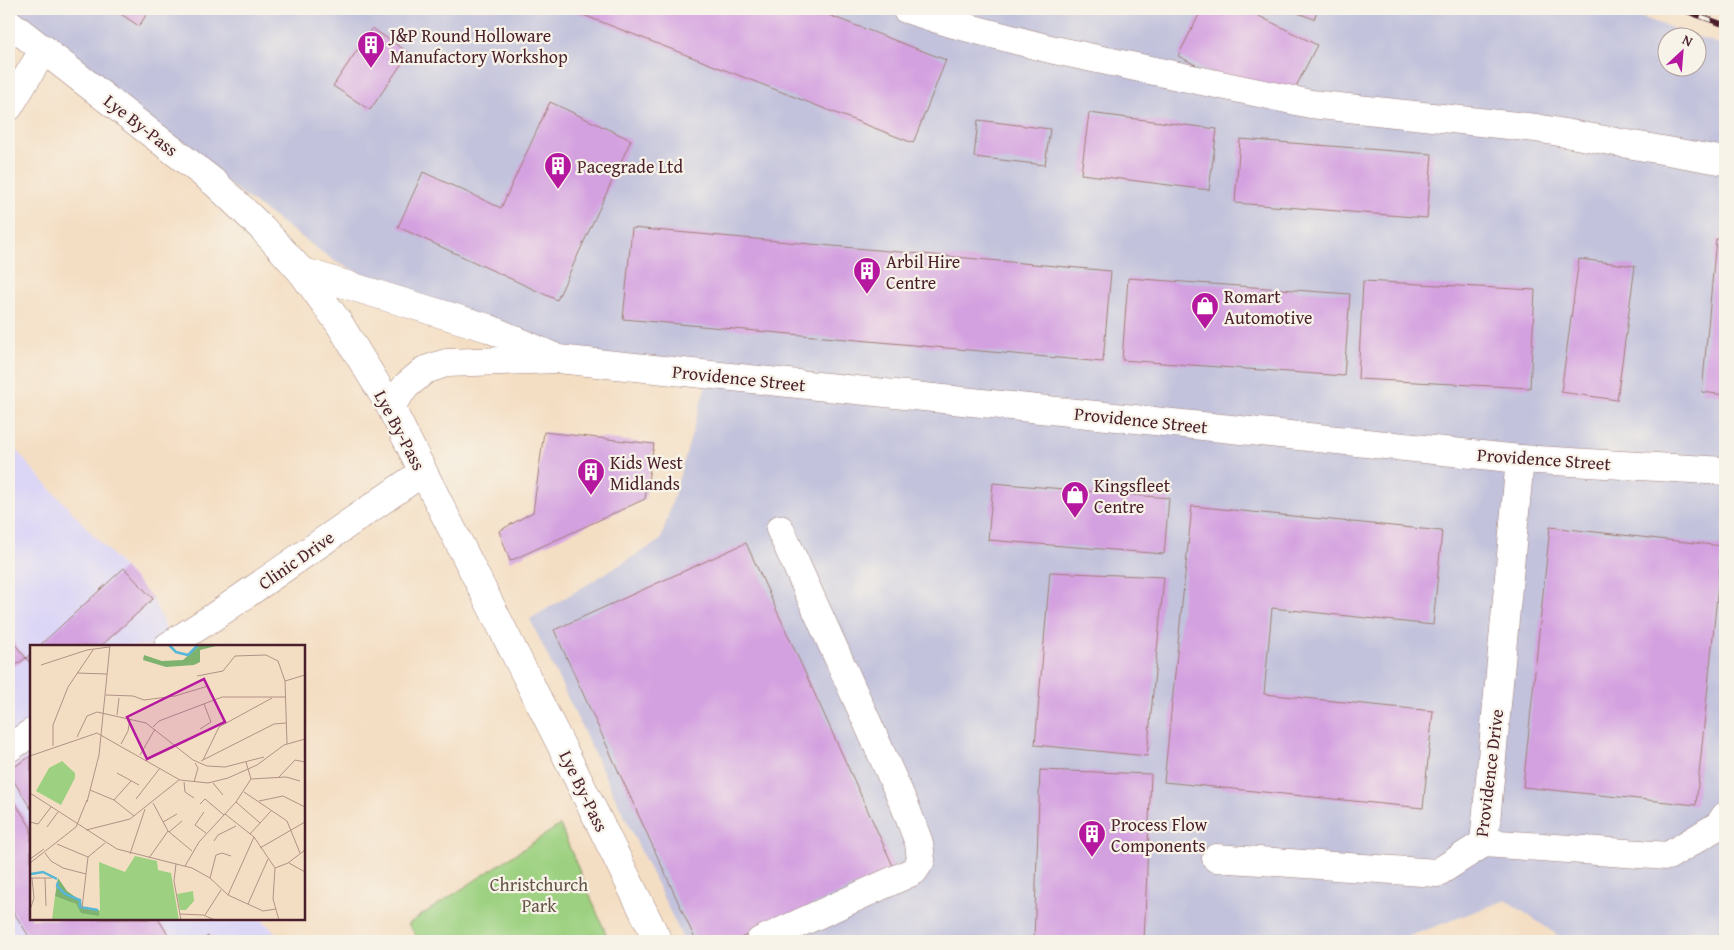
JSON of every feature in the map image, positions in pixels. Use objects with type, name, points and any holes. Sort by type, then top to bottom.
[{"type":"main road","points":[[906,9],[950,23],[1050,49],[1311,104],[1536,128],[1725,160]]},
{"type":"main road","name":"Lye By-Pass","points":[[9,22],[215,183],[262,228],[300,271],[339,324],[390,406],[658,941]]},
{"type":"main road","points":[[9,107],[44,49]]},
{"type":"main road","name":"Providence Street","points":[[300,271],[488,328],[558,359]]},
{"type":"main road","name":"Providence Street","points":[[390,406],[407,385],[426,370],[446,364],[558,359],[1520,459],[1725,471]]},
{"type":"main road","name":"Providence Drive","points":[[1216,858],[1437,872],[1484,843],[1520,459]]},
{"type":"main road","name":"Clinic Drive","points":[[170,645],[212,618],[423,472]]},
{"type":"main road","points":[[760,941],[914,871],[921,860],[919,843],[905,806],[780,529]]},
{"type":"main road","points":[[9,748],[30,734]]},
{"type":"main road","points":[[1484,843],[1668,856],[1719,825],[1725,816]]},
{"type":"shaded area","points":[[11,9],[1617,9],[1672,28],[1656,28],[1656,78],[1706,78],[1706,39],[1725,46],[1725,941],[1566,941],[1506,900],[1396,941],[684,941],[530,619],[661,540],[709,375],[531,352],[336,262],[169,141]]},
{"type":"shaded area","points":[[9,440],[26,462],[153,599],[173,645],[30,645],[30,920],[263,920],[283,941],[9,941]]},
{"type":"green space","name":"Christchurch Park","points":[[560,825],[609,941],[420,941],[408,924]]},
{"type":"building","points":[[113,9],[150,9],[139,26]]},
{"type":"building","points":[[568,9],[813,9],[946,60],[913,143]]},
{"type":"building","points":[[1202,9],[1245,9],[1317,45],[1284,110],[1178,56]]},
{"type":"building","points":[[1287,9],[1318,9],[1314,19]]},
{"type":"building","name":"J&P Round Holloware Manufactory Workshop","points":[[372,28],[409,53],[370,110],[333,86]]},
{"type":"building","name":"Pacegrade Ltd","points":[[550,102],[631,140],[557,300],[398,227],[423,172],[501,208]]},
{"type":"building","points":[[1089,113],[1217,129],[1209,190],[1081,174]]},
{"type":"building","points":[[978,120],[1050,129],[1045,165],[974,157]]},
{"type":"building","points":[[1240,139],[1432,154],[1427,218],[1235,203]]},
{"type":"building","name":"Arbil Hire Centre","points":[[632,228],[1111,271],[1103,362],[623,319]]},
{"type":"building","points":[[1716,239],[1725,240],[1725,395],[1702,392]]},
{"type":"building","points":[[1579,259],[1635,266],[1617,400],[1561,392]]},
{"type":"building","points":[[1128,278],[1350,294],[1344,376],[1122,360]]},
{"type":"building","points":[[1363,281],[1535,290],[1530,388],[1358,379]]},
{"type":"building","name":"Kids West Midlands","points":[[544,432],[654,444],[645,499],[510,561],[499,531],[533,512]]},
{"type":"building","points":[[993,483],[1169,498],[1164,554],[988,540]]},
{"type":"building","points":[[1192,506],[1442,531],[1433,625],[1272,608],[1264,694],[1433,711],[1423,808],[1164,782]]},
{"type":"building","points":[[1550,527],[1722,546],[1696,805],[1523,787]]},
{"type":"building","points":[[746,543],[894,868],[734,941],[696,941],[554,630]]},
{"type":"building","points":[[124,568],[153,599],[102,645],[40,645]]},
{"type":"building","points":[[1050,572],[1164,577],[1147,756],[1035,745]]},
{"type":"building","points":[[9,637],[26,658],[9,670]]},
{"type":"building","points":[[30,654],[30,663],[26,658]]},
{"type":"building","points":[[30,757],[30,807],[9,773],[9,770]]},
{"type":"building","name":"Process Flow Components","points":[[1040,770],[1151,774],[1144,941],[1034,941]]},
{"type":"building","points":[[9,793],[30,826],[30,920],[159,920],[168,934],[157,941],[32,941],[9,905]]},
{"type":"building","points":[[208,936],[211,941],[200,941]]},
{"type":"railway","points":[[1680,9],[1725,25]]},
{"type":"place","name":"J&P Round Holloware Manufactory Workshop","points":[[371,69]]},
{"type":"place","name":"Pacegrade Ltd","points":[[558,190]]},
{"type":"place","name":"Arbil Hire Centre","points":[[867,295]]},
{"type":"place","name":"Romart Automotive","points":[[1205,330]]},
{"type":"place","name":"Kids West Midlands","points":[[591,496]]},
{"type":"place","name":"Kingsfleet Centre","points":[[1075,519]]},
{"type":"place","name":"Process Flow Components","points":[[1092,858]]}]
